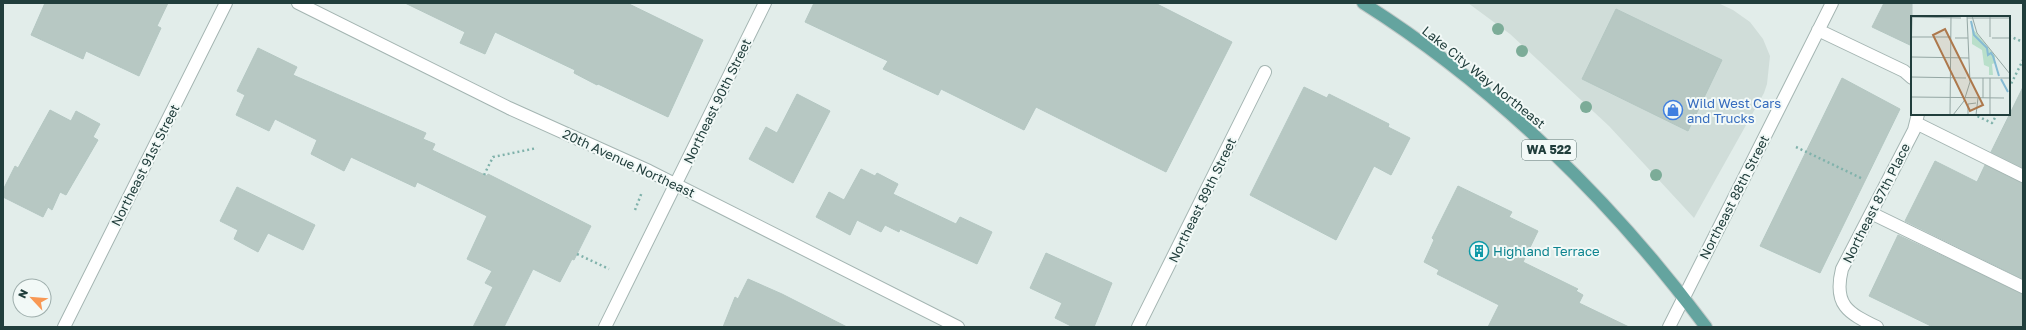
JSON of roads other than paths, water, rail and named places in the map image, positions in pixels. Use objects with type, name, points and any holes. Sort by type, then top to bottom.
[{"type":"main road","name":"Lake City Way Northeast","points":[[1363,3],[1448,63],[1523,126],[1573,173],[1630,233],[1684,297],[1706,327]]},
{"type":"street","name":"Northeast 91st Street","points":[[64,327],[226,3]]},
{"type":"street","name":"20th Avenue Northeast","points":[[298,3],[509,108],[676,184],[958,327]]},
{"type":"street","name":"Northeast 90th Street","points":[[605,327],[765,3]]},
{"type":"street","name":"Northeast 88th Street","points":[[1669,327],[1832,3]]},
{"type":"street","points":[[1818,30],[1904,71],[1911,77]]},
{"type":"street","name":"Northeast 89th Street","points":[[1138,327],[1265,72]]},
{"type":"street","points":[[1917,118],[2023,176]]},
{"type":"street","name":"Northeast 87th Place","points":[[1877,327],[1847,310],[1840,297],[1838,284],[1842,270],[1917,118]]},
{"type":"street","points":[[1871,213],[2023,287]]},
{"type":"place","name":"Wild West Cars and Trucks","points":[[1673,110]]},
{"type":"place","name":"Highland Terrace","points":[[1479,251]]}]
